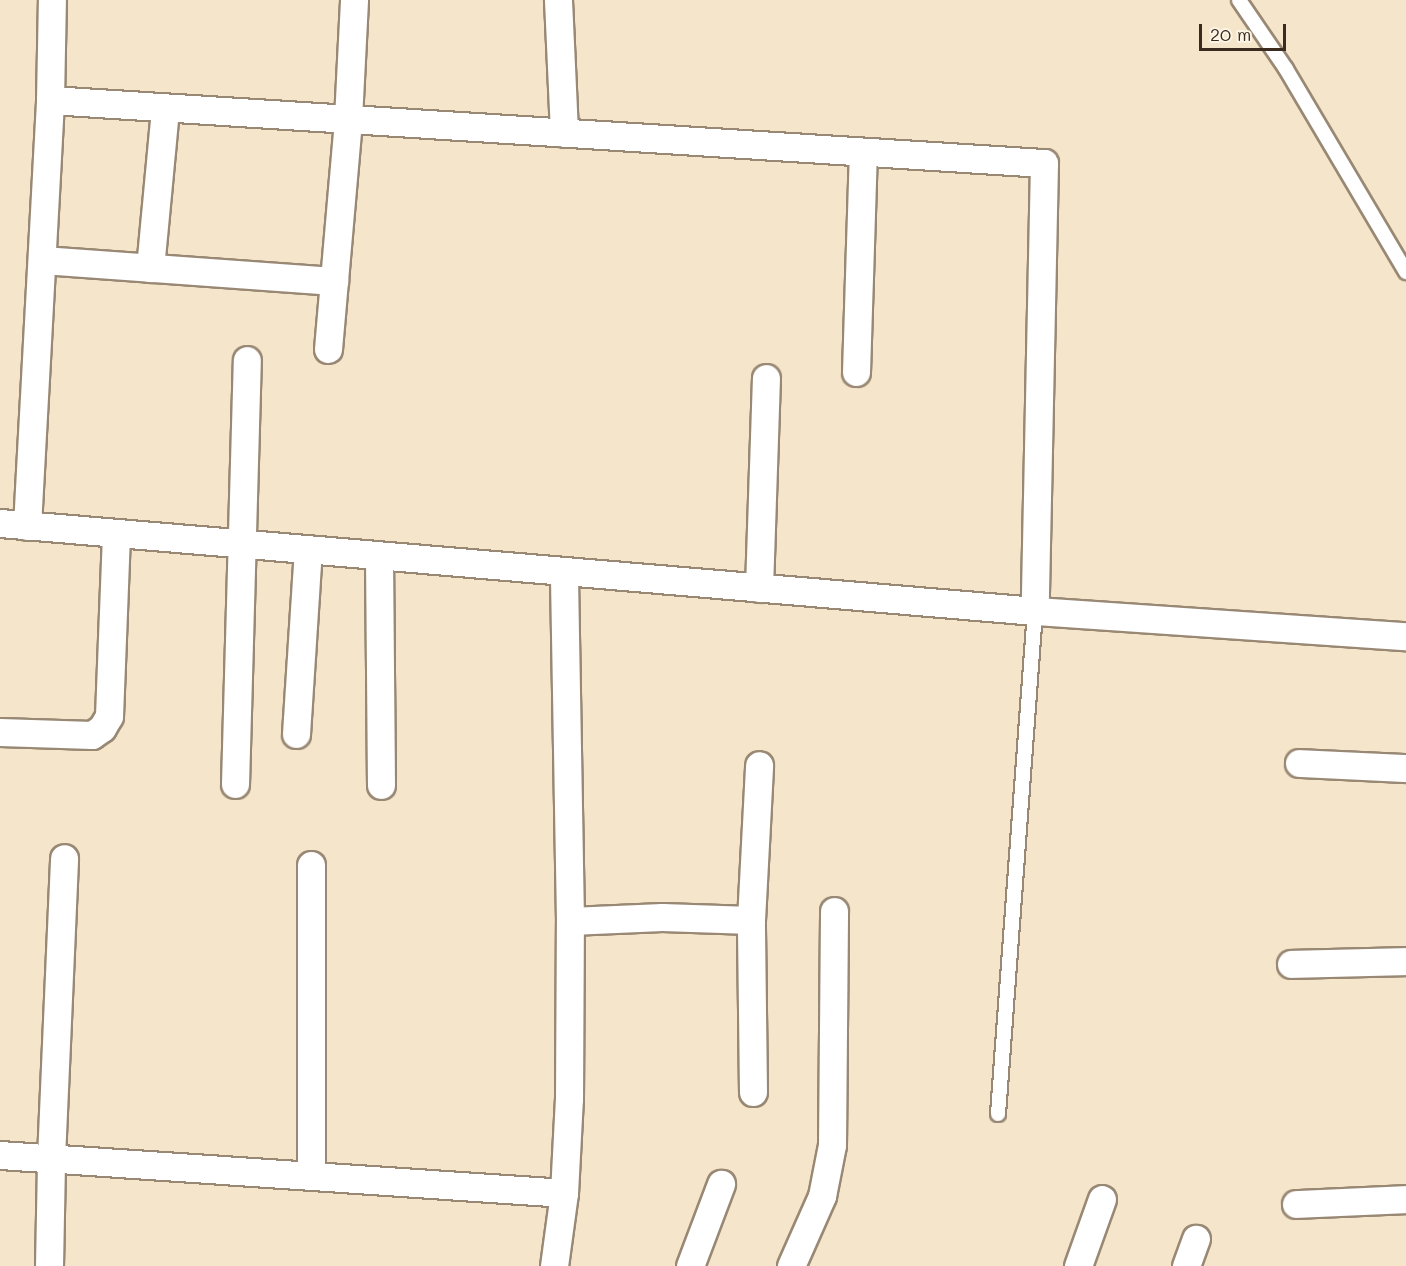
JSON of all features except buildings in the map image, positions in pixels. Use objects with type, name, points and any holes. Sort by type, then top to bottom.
[{"type":"street","points":[[27,526],[50,100],[52,0]]},
{"type":"street","points":[[328,349],[348,119],[354,0]]},
{"type":"street","points":[[558,0],[564,133]]},
{"type":"street","points":[[50,100],[1044,163],[1035,611]]},
{"type":"street","points":[[150,268],[165,108]]},
{"type":"street","points":[[856,372],[863,152]]},
{"type":"street","points":[[42,260],[334,281]]},
{"type":"street","points":[[235,784],[247,360]]},
{"type":"street","points":[[759,588],[766,378]]},
{"type":"street","points":[[0,523],[1035,611],[1406,636]]},
{"type":"street","points":[[0,732],[92,735],[102,728],[109,716],[116,533]]},
{"type":"street","points":[[296,734],[308,549]]},
{"type":"street","points":[[379,556],[381,785]]},
{"type":"street","points":[[554,1266],[568,1144],[570,921],[564,571]]},
{"type":"street","points":[[1299,763],[1406,768]]},
{"type":"street","points":[[753,1092],[751,920],[759,765]]},
{"type":"street","points":[[49,1266],[51,1158],[64,858]]},
{"type":"street","points":[[311,865],[311,1176]]},
{"type":"street","points":[[791,1266],[822,1196],[832,1145],[834,910]]},
{"type":"street","points":[[570,921],[662,917],[751,920]]},
{"type":"street","points":[[1291,964],[1406,961]]},
{"type":"street","points":[[0,1155],[564,1193]]},
{"type":"street","points":[[690,1266],[721,1184]]},
{"type":"street","points":[[1078,1266],[1102,1199]]},
{"type":"street","points":[[1296,1204],[1406,1199]]},
{"type":"street","points":[[1186,1266],[1196,1239]]},
{"type":"lane","points":[[1239,0],[1286,69],[1406,272]]},
{"type":"lane","points":[[998,1114],[1035,611]]}]
